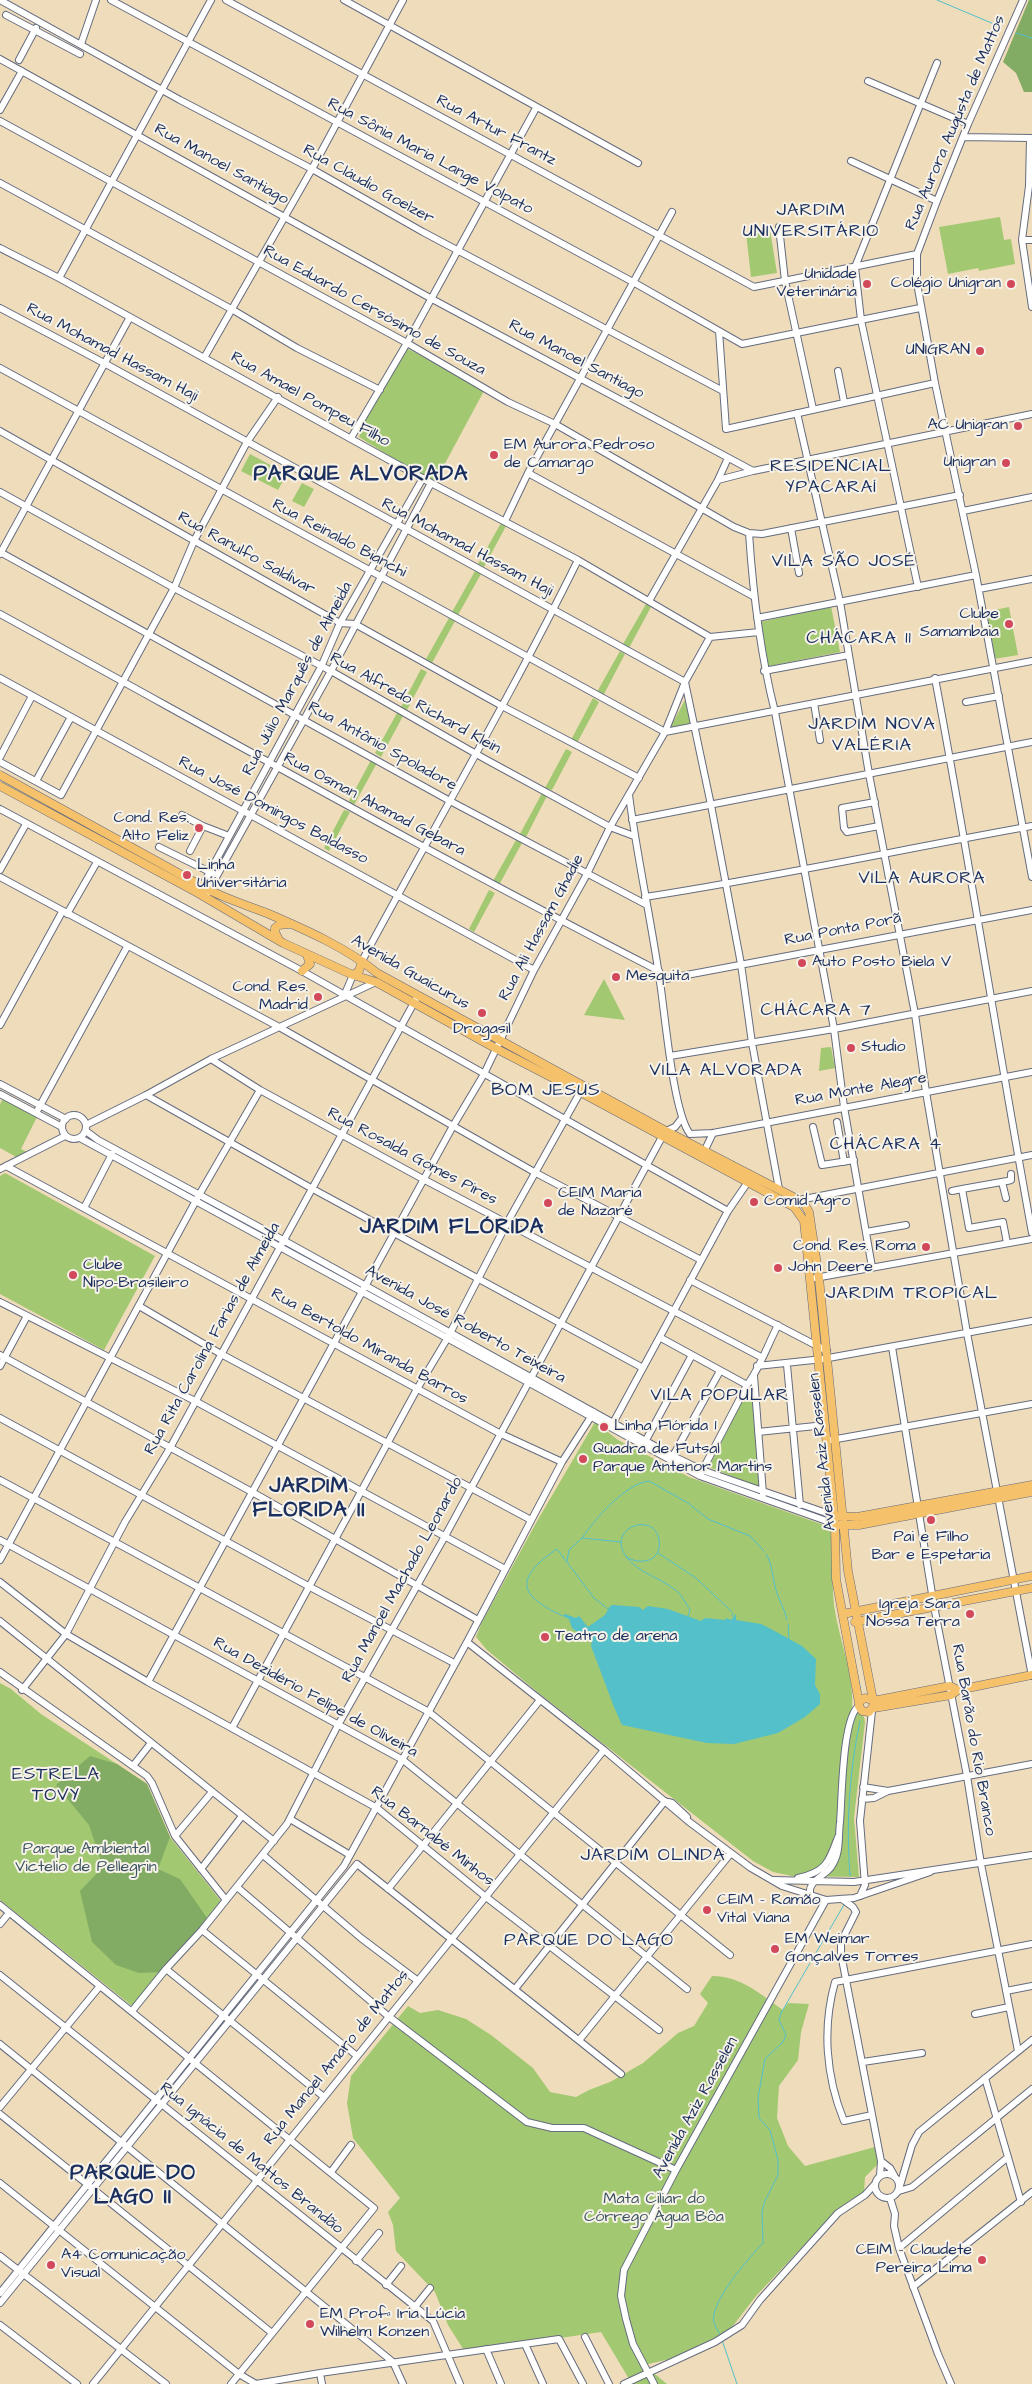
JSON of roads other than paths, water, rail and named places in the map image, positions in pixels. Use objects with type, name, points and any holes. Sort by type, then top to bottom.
[{"type":"main road","name":"Avenida Guaicurus","points":[[0,775],[203,891],[283,944],[353,975],[376,982],[495,1048],[582,1088]]},
{"type":"main road","name":"Avenida Guaicurus","points":[[0,786],[203,891],[268,914],[364,958],[377,973],[499,1038],[664,1134],[701,1158],[794,1207],[800,1213]]},
{"type":"main road","points":[[283,944],[276,937],[275,928],[279,925],[291,924]]},
{"type":"main road","points":[[302,971],[310,964],[308,955]]},
{"type":"main road","points":[[353,975],[359,971],[364,958]]},
{"type":"main road","name":"Avenida Guaicurus","points":[[664,1134],[705,1150],[801,1201]]},
{"type":"main road","name":"Avenida Aziz Rasselen","points":[[801,1201],[809,1212],[824,1357],[831,1440],[836,1579],[859,1705]]},
{"type":"main road","name":"Avenida Aziz Rasselen","points":[[800,1213],[804,1221],[815,1278],[818,1346],[824,1357],[825,1425],[831,1440],[844,1517],[848,1571],[873,1705]]},
{"type":"main road","points":[[998,1495],[1032,1485]]},
{"type":"main road","points":[[835,1520],[844,1525],[859,1525],[918,1510],[998,1495],[1032,1492]]},
{"type":"main road","name":"Avenida José Roberto Teixeira","points":[[835,1520],[844,1517],[918,1510]]},
{"type":"main road","points":[[843,1614],[1032,1576]]},
{"type":"main road","points":[[845,1624],[1032,1588]]},
{"type":"main road","points":[[873,1705],[865,1698],[859,1705],[864,1712],[873,1705],[1032,1675]]},
{"type":"street","name":"Rua Cláudio Goelzer","points":[[0,0],[458,250],[724,391]]},
{"type":"street","points":[[81,44],[96,0]]},
{"type":"street","name":"Rua Sônia Maria Lange Volpato","points":[[111,0],[634,282],[718,332],[742,344],[796,332]]},
{"type":"street","points":[[59,278],[211,0]]},
{"type":"street","name":"Rua Artur Frantz","points":[[226,0],[754,287],[785,281]]},
{"type":"street","points":[[344,0],[638,163]]},
{"type":"street","points":[[204,358],[312,169],[361,74],[403,0]]},
{"type":"street","name":"Rua Aurora Augusta de Mattos","points":[[1022,0],[936,201],[917,254],[917,283],[935,383],[979,588],[1032,877]]},
{"type":"street","points":[[6,15],[80,54]]},
{"type":"street","points":[[19,60],[39,22]]},
{"type":"street","name":"Rua Manoel Santiago","points":[[0,59],[432,299],[581,377],[753,471]]},
{"type":"street","points":[[918,587],[861,320],[855,267],[937,63]]},
{"type":"street","points":[[0,110],[22,71]]},
{"type":"street","points":[[868,81],[968,124]]},
{"type":"street","points":[[351,438],[432,299],[536,108]]},
{"type":"street","name":"Rua Eduardo Cersósimo de Souza","points":[[0,121],[407,343],[508,402],[555,424],[734,527],[749,533]]},
{"type":"street","points":[[963,137],[1031,138],[1031,186],[1022,240],[1032,307]]},
{"type":"street","points":[[851,161],[936,201]]},
{"type":"street","points":[[0,183],[233,310],[297,348],[380,390]]},
{"type":"street","points":[[505,521],[528,473],[672,212]]},
{"type":"street","points":[[779,227],[785,281],[812,409]]},
{"type":"street","points":[[1022,240],[1032,240]]},
{"type":"street","name":"Rua Amael Pompeu Filho","points":[[0,248],[278,397],[431,483],[578,560],[710,637]]},
{"type":"street","points":[[785,281],[917,254]]},
{"type":"street","name":"Rua Mohamad Hassam Haji","points":[[0,308],[104,363],[685,682]]},
{"type":"street","points":[[796,332],[920,308]]},
{"type":"street","points":[[0,553],[130,317]]},
{"type":"street","points":[[718,332],[726,429],[935,383]]},
{"type":"street","name":"Rua Reinaldo Bianchi","points":[[0,368],[78,409],[221,491],[664,732]]},
{"type":"street","points":[[838,371],[844,402]]},
{"type":"street","points":[[0,762],[61,795],[174,588],[194,541],[247,442],[278,397]]},
{"type":"street","points":[[797,413],[840,602],[869,774],[915,1014],[926,1092],[967,1333],[1032,1675]]},
{"type":"street","points":[[718,480],[753,471],[1032,414]]},
{"type":"street","name":"Rua Ranulfo Saldivar","points":[[0,431],[52,458],[340,623],[355,624],[502,706],[639,778]]},
{"type":"street","points":[[649,601],[718,480],[728,458]]},
{"type":"street","points":[[528,473],[753,596]]},
{"type":"street","name":"Rua Júlio Marquês de Almeida","points":[[203,891],[246,814],[269,764],[321,667],[340,623],[371,572],[395,524],[423,478]]},
{"type":"street","name":"Rua Júlio Marquês de Almeida","points":[[214,874],[229,836],[276,768],[331,671],[431,483]]},
{"type":"street","name":"Rua Alfredo Richard Klein","points":[[0,492],[174,588],[331,671],[610,827],[634,836]]},
{"type":"street","points":[[872,1267],[844,1107],[834,1029],[820,950],[775,712],[764,671],[753,596],[749,533],[762,534],[960,494]]},
{"type":"street","points":[[963,511],[1032,497]]},
{"type":"street","points":[[791,528],[799,573]]},
{"type":"street","name":"Rua Antônio Spoladore","points":[[0,553],[450,800],[647,905]]},
{"type":"street","points":[[364,958],[423,846],[554,610],[578,560]]},
{"type":"street","points":[[757,618],[976,575]]},
{"type":"street","points":[[979,588],[1032,579]]},
{"type":"street","name":"Rua Osman Ahamad Gebara","points":[[0,614],[276,768],[561,921],[659,971]]},
{"type":"street","points":[[710,637],[759,632]]},
{"type":"street","name":"Rua Ali Hassam Ghadie","points":[[148,1682],[396,1232],[423,1179],[484,1074],[499,1038],[534,970],[587,874],[610,827],[664,732],[685,682],[710,637]]},
{"type":"street","points":[[764,671],[849,655]]},
{"type":"street","points":[[664,732],[775,712],[935,678],[1032,661]]},
{"type":"street","name":"Rua José Domingos Baldasso","points":[[0,678],[534,970]]},
{"type":"street","points":[[935,678],[965,837],[993,999],[1004,1078],[1032,1233]]},
{"type":"street","points":[[685,682],[711,804],[741,964],[752,1043],[779,1189]]},
{"type":"street","points":[[0,757],[32,696]]},
{"type":"street","points":[[966,702],[999,696]]},
{"type":"street","points":[[814,703],[820,740]]},
{"type":"street","points":[[36,781],[71,717]]},
{"type":"street","points":[[632,820],[1032,742]]},
{"type":"street","points":[[629,795],[634,836],[659,971],[670,1056],[682,1118],[675,1127],[664,1134]]},
{"type":"street","points":[[875,802],[842,808],[844,828],[847,832],[879,826]]},
{"type":"street","points":[[0,809],[302,971],[728,1211]]},
{"type":"street","points":[[182,815],[229,836]]},
{"type":"street","points":[[0,870],[26,824]]},
{"type":"street","points":[[190,851],[203,826]]},
{"type":"street","points":[[646,897],[805,870],[965,837],[1032,826]]},
{"type":"street","points":[[159,847],[214,874]]},
{"type":"street","points":[[0,1025],[97,862]]},
{"type":"street","points":[[0,877],[127,947],[279,1027],[536,1173],[702,1260]]},
{"type":"street","name":"Rua Ponta Porã","points":[[660,980],[900,933],[1032,910]]},
{"type":"street","points":[[36,1114],[127,947]]},
{"type":"street","points":[[344,996],[353,975]]},
{"type":"street","points":[[80,1138],[86,1128],[211,1060],[376,982]]},
{"type":"street","points":[[670,1056],[834,1029],[1032,991]]},
{"type":"street","name":"Rua Rita Carolina Farias de Almeida","points":[[22,1690],[66,1634],[114,1543],[170,1448],[418,994]]},
{"type":"street","name":"Rua Rosalda Gomes Pires","points":[[211,1060],[260,1090],[423,1179],[761,1357]]},
{"type":"street","name":"Rua Monte Alegre","points":[[682,1118],[690,1134],[713,1133],[1032,1072]]},
{"type":"street","name":"Avenida José Roberto Teixeira","points":[[0,1084],[66,1118],[76,1115],[82,1118],[86,1128],[114,1149],[450,1332],[529,1380],[701,1473],[763,1494],[800,1504],[835,1520]]},
{"type":"street","points":[[232,1728],[417,1389],[447,1339],[507,1223],[582,1088]]},
{"type":"street","points":[[0,1560],[195,1202],[260,1090]]},
{"type":"street","points":[[0,1094],[62,1127]]},
{"type":"street","points":[[146,1095],[311,1188],[396,1232],[643,1368]]},
{"type":"street","points":[[66,1118],[62,1127],[65,1136],[70,1139],[80,1138],[447,1339],[529,1380]]},
{"type":"street","points":[[837,1122],[844,1162]]},
{"type":"street","points":[[814,1127],[822,1165],[854,1160]]},
{"type":"street","points":[[701,1158],[713,1133]]},
{"type":"street","name":"Rua Manoel Machado Leonardo","points":[[132,2012],[166,1969],[202,1930],[290,1819],[338,1725],[444,1538],[470,1487],[664,1134]]},
{"type":"street","points":[[3,1168],[65,1136]]},
{"type":"street","points":[[84,1208],[114,1149]]},
{"type":"street","points":[[801,1201],[859,1187],[1032,1154]]},
{"type":"street","name":"Rua Bertoldo Miranda Barros","points":[[3,1168],[84,1208],[252,1298],[499,1434],[562,1462]]},
{"type":"street","points":[[764,1181],[770,1179],[775,1168]]},
{"type":"street","points":[[952,1191],[1011,1180],[1011,1174]]},
{"type":"street","points":[[611,1425],[661,1338],[673,1311],[728,1211],[753,1175]]},
{"type":"street","points":[[1002,1182],[1006,1198]]},
{"type":"street","points":[[962,1189],[970,1231],[1003,1222],[1007,1243]]},
{"type":"street","points":[[866,1232],[906,1225]]},
{"type":"street","points":[[815,1278],[1032,1239]]},
{"type":"street","points":[[690,1280],[818,1346]]},
{"type":"street","points":[[0,1302],[195,1401],[362,1490],[444,1538],[506,1570]]},
{"type":"street","points":[[139,1306],[221,1354],[532,1520]]},
{"type":"street","points":[[0,1366],[2,1357],[27,1316]]},
{"type":"street","points":[[757,1366],[787,1365],[1032,1321]]},
{"type":"street","points":[[763,1494],[754,1376],[761,1357],[778,1326]]},
{"type":"street","points":[[661,1338],[747,1385]]},
{"type":"street","name":"Rua Barão do Rio Branco","points":[[892,1347],[932,1597],[953,1690],[981,1864],[1018,2050]]},
{"type":"street","points":[[646,1440],[692,1355]]},
{"type":"street","points":[[2,1357],[417,1583],[478,1620]]},
{"type":"street","points":[[787,1365],[800,1504],[799,1511]]},
{"type":"street","points":[[673,1456],[720,1371]]},
{"type":"street","points":[[701,1473],[747,1385],[754,1376]]},
{"type":"street","points":[[831,1440],[1032,1404]]},
{"type":"street","points":[[158,2101],[196,2063],[230,2021],[290,1932],[350,1856],[506,1570],[562,1462],[593,1415]]},
{"type":"street","points":[[0,1418],[310,1587],[454,1663]]},
{"type":"street","name":"Avenida José Roberto Teixeira","points":[[611,1425],[646,1440],[701,1473]]},
{"type":"street","points":[[758,1432],[825,1425]]},
{"type":"street","points":[[0,1480],[429,1712],[730,1955]]},
{"type":"street","name":"Avenida José Roberto Teixeira","points":[[763,1494],[799,1511],[835,1520]]},
{"type":"street","name":"Rua Dezidério Felipe de Oliveira","points":[[0,1540],[403,1760],[686,1989]]},
{"type":"street","name":"Rua Barnabé Minhos","points":[[0,1582],[66,1634],[148,1682],[313,1771],[377,1808],[613,1997],[659,2030]]},
{"type":"street","points":[[0,1621],[274,1841]]},
{"type":"street","points":[[467,1642],[604,1750],[692,1823],[731,1853],[782,1886],[826,1900],[860,1896],[930,1872]]},
{"type":"street","points":[[0,1672],[22,1690],[133,1766],[152,1783],[174,1836],[226,1900]]},
{"type":"street","points":[[388,1888],[540,1700]]},
{"type":"street","points":[[811,1896],[810,1887],[834,1864],[839,1851],[838,1836],[844,1759],[853,1712],[859,1705]]},
{"type":"street","points":[[860,1896],[865,1888],[861,1848],[862,1799],[873,1705]]},
{"type":"street","points":[[133,1766],[151,1743]]},
{"type":"street","name":"Rua Manoel Amaro de Mattos","points":[[93,2384],[255,2180],[604,1750]]},
{"type":"street","points":[[862,1799],[874,1798],[888,1791],[1032,1764]]},
{"type":"street","points":[[863,1787],[888,1791]]},
{"type":"street","points":[[873,1788],[874,1798]]},
{"type":"street","points":[[174,1836],[212,1792]]},
{"type":"street","points":[[515,1989],[666,1801]]},
{"type":"street","points":[[200,1869],[242,1816]]},
{"type":"street","points":[[290,1819],[350,1856]]},
{"type":"street","points":[[794,1880],[808,1876],[824,1867],[830,1860],[838,1836]]},
{"type":"street","points":[[580,2039],[731,1853]]},
{"type":"street","points":[[263,1855],[322,1906],[418,1980]]},
{"type":"street","points":[[773,1880],[834,1883],[930,1872],[1032,1855]]},
{"type":"street","points":[[0,2303],[21,2272],[158,2101],[189,2057],[297,1937],[357,1864],[580,2039],[621,2074]]},
{"type":"street","points":[[237,1887],[388,2016],[527,2122],[552,2128],[584,2128],[676,2170]]},
{"type":"street","points":[[624,2384],[715,2342],[742,2326],[760,2300],[838,2213],[865,2196],[880,2176],[882,2161],[841,1954],[841,1942],[855,1915],[853,1907],[842,1898]]},
{"type":"street","name":"Avenida Aziz Rasselen","points":[[654,2384],[633,2344],[624,2312],[621,2296],[624,2270],[676,2170],[826,1900]]},
{"type":"street","points":[[0,1905],[374,2208],[231,2384]]},
{"type":"street","points":[[0,1924],[9,1913]]},
{"type":"street","points":[[202,1930],[357,2056]]},
{"type":"street","points":[[872,2115],[844,2121],[834,2097],[828,2067],[828,2005],[835,1982],[1032,1944]]},
{"type":"street","points":[[166,1969],[324,2097]]},
{"type":"street","name":"Rua Ignácia de Mattos Brandão","points":[[0,1975],[414,2308],[433,2321],[460,2384]]},
{"type":"street","points":[[0,2108],[100,1986]]},
{"type":"street","points":[[1006,1991],[1032,1986]]},
{"type":"street","points":[[975,2014],[1009,2007]]},
{"type":"street","points":[[899,2190],[919,2132],[1032,2040]]},
{"type":"street","points":[[0,2044],[393,2362],[403,2384]]},
{"type":"street","points":[[863,2062],[922,2053]]},
{"type":"street","points":[[985,2078],[1021,2202]]},
{"type":"street","points":[[890,2198],[899,2190],[912,2187],[1032,2089]]},
{"type":"street","points":[[0,2114],[272,2333]]},
{"type":"street","points":[[331,2172],[351,2145]]},
{"type":"street","points":[[899,2248],[1008,2157]]},
{"type":"street","points":[[882,2161],[895,2176],[899,2190]]},
{"type":"street","points":[[880,2176],[887,2174],[895,2176],[905,2172]]},
{"type":"street","points":[[0,2183],[239,2374],[256,2384],[447,2354],[558,2340],[583,2384]]},
{"type":"street","points":[[875,2184],[880,2196]]},
{"type":"street","points":[[913,2288],[1032,2192]]},
{"type":"street","points":[[865,2196],[890,2198]]},
{"type":"street","points":[[890,2198],[895,2214],[895,2231],[899,2248],[951,2384]]},
{"type":"street","points":[[356,2261],[379,2233]]},
{"type":"street","points":[[0,2256],[166,2384]]},
{"type":"street","points":[[386,2285],[401,2266]]},
{"type":"street","points":[[0,2293],[21,2272]]},
{"type":"street","points":[[414,2308],[430,2288]]},
{"type":"street","points":[[0,2325],[77,2384]]},
{"type":"street","points":[[585,2337],[609,2384]]},
{"type":"street","points":[[525,2344],[543,2384]]},
{"type":"street","points":[[486,2349],[501,2384]]},
{"type":"street","points":[[320,2373],[322,2384]]},
{"type":"water","points":[[610,1606],[639,1607],[643,1610],[648,1606],[668,1609],[701,1621],[705,1618],[725,1620],[726,1618],[731,1620],[736,1614],[736,1620],[761,1624],[802,1646],[816,1659],[815,1685],[820,1694],[820,1704],[805,1717],[778,1733],[734,1744],[707,1743],[622,1725],[591,1646],[593,1634],[591,1631],[582,1636],[572,1628],[569,1619],[563,1616],[565,1614],[576,1618],[579,1616],[588,1627],[605,1615]]},
{"type":"waterway","points":[[937,0],[1001,27]]},
{"type":"waterway","points":[[1016,33],[1032,38]]},
{"type":"waterway","points":[[582,1538],[603,1512],[621,1495],[649,1481],[688,1503],[708,1519],[750,1536],[764,1551]]},
{"type":"waterway","points":[[626,1557],[632,1560],[638,1561],[650,1560],[654,1557],[659,1547],[659,1540],[655,1530],[648,1526],[639,1525],[631,1528],[624,1533],[621,1541],[623,1552],[632,1563],[637,1567],[677,1591],[690,1610],[688,1617]]},
{"type":"waterway","points":[[567,1561],[569,1550],[582,1538],[621,1542]]},
{"type":"waterway","points":[[563,1616],[537,1601],[530,1594],[527,1586],[528,1578],[533,1569],[557,1549],[594,1598],[608,1609]]},
{"type":"waterway","points":[[658,1553],[696,1578],[731,1611]]},
{"type":"waterway","points":[[766,1554],[777,1594],[787,1620]]},
{"type":"waterway","points":[[788,1624],[789,1640]]},
{"type":"waterway","points":[[854,1658],[861,1692]]},
{"type":"waterway","points":[[850,1876],[849,1798],[860,1721]]},
{"type":"waterway","points":[[721,2336],[714,2320],[717,2305],[735,2276],[763,2243],[762,2212],[764,2203],[778,2175],[778,2160],[770,2130],[759,2118],[758,2098],[765,2059],[783,2042],[786,2035],[779,2020],[781,2013],[845,1903]]},
{"type":"waterway","points":[[722,2340],[737,2384]]},
{"type":"place","name":"Unidade Veterinária","points":[[867,284]]},
{"type":"place","name":"Colégio Unigran","points":[[1011,284]]},
{"type":"place","name":"UNIGRAN","points":[[980,351]]},
{"type":"place","name":"AC Unigran","points":[[1018,426]]},
{"type":"place","name":"EM Aurora Pedroso de Camargo","points":[[494,455]]},
{"type":"place","name":"Unigran","points":[[1006,463]]},
{"type":"place","name":"Clube Samambaia","points":[[1009,624]]},
{"type":"place","name":"Cond. Res. Alto Feliz","points":[[199,828]]},
{"type":"place","name":"Linha Universitária","points":[[187,875]]},
{"type":"place","name":"Auto Posto Biela V","points":[[802,963]]},
{"type":"place","name":"Mesquita","points":[[616,977]]},
{"type":"place","name":"Cond. Res. Madrid","points":[[318,997]]},
{"type":"place","name":"Drogasil","points":[[482,1013]]},
{"type":"place","name":"Studio","points":[[851,1048]]},
{"type":"place","name":"Comid Agro","points":[[754,1202]]},
{"type":"place","name":"CEIM Maria de Nazaré","points":[[548,1203]]},
{"type":"place","name":"Cond. Res. Roma","points":[[926,1247]]},
{"type":"place","name":"John Deere","points":[[778,1268]]},
{"type":"place","name":"Clube Nipo-Brasileiro","points":[[73,1275]]},
{"type":"place","name":"Linha Flórida 1","points":[[604,1427]]},
{"type":"place","name":"Quadra de Futsal Parque Antenor Martins","points":[[583,1459]]},
{"type":"place","name":"Pai e Filho Bar e Espetaria","points":[[931,1520]]},
{"type":"place","name":"Igreja Sara Nossa Terra","points":[[970,1614]]},
{"type":"place","name":"Teatro de arena","points":[[545,1637]]},
{"type":"place","name":"CEIM - Ramão Vital Viana","points":[[707,1910]]},
{"type":"place","name":"EM Weimar Gonçalves Torres","points":[[775,1949]]},
{"type":"place","name":"CEIM - Claudete Pereira Lima","points":[[982,2260]]},
{"type":"place","name":"A4 Comunicação Visual","points":[[51,2265]]},
{"type":"place","name":"EM Profª Iria Lúcia Wilhelm Konzen","points":[[310,2324]]},
{"type":"district","name":"JARDIM UNIVERSITÁRIO","points":[[811,221]]},
{"type":"district","name":"PARQUE ALVORADA","points":[[361,476]]},
{"type":"district","name":"RESIDENCIAL YPACARAÍ","points":[[831,477]]},
{"type":"district","name":"VILA SÃO JOSÉ","points":[[844,562]]},
{"type":"district","name":"CHÁCARA 11","points":[[859,639]]},
{"type":"district","name":"JARDIM NOVA VALÉRIA","points":[[872,735]]},
{"type":"district","name":"VILA AURORA","points":[[922,879]]},
{"type":"district","name":"CHÁCARA 7","points":[[816,1011]]},
{"type":"district","name":"VILA ALVORADA","points":[[726,1071]]},
{"type":"district","name":"BOM JESUS","points":[[546,1091]]},
{"type":"district","name":"CHÁCARA 4","points":[[886,1145]]},
{"type":"district","name":"JARDIM FLÓRIDA","points":[[452,1229]]},
{"type":"district","name":"JARDIM TROPICAL","points":[[912,1294]]},
{"type":"district","name":"VILA POPULAR","points":[[720,1396]]},
{"type":"district","name":"JARDIM FLORIDA II","points":[[309,1500]]},
{"type":"district","name":"ESTRELA TOVY","points":[[56,1785]]},
{"type":"district","name":"JARDIM OLINDA","points":[[653,1856]]},
{"type":"district","name":"PARQUE DO LAGO","points":[[589,1941]]},
{"type":"district","name":"PARQUE DO LAGO II","points":[[133,2187]]},
{"type":"park label","name":"Parque Ambiental Victelio de Pellegrin","points":[[86,1859]]},
{"type":"park label","name":"Mata Ciliar do Córrego Água Bôa","points":[[654,2209]]}]
